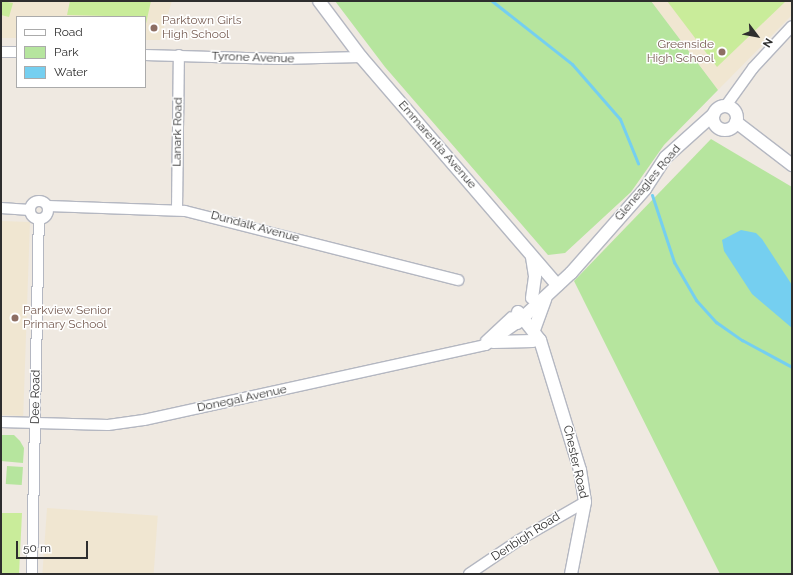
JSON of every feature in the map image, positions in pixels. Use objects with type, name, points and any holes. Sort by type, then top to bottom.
[{"type":"street","name":"Emmarentia Avenue","points":[[319,1],[361,57],[555,282]]},
{"type":"street","points":[[721,130],[714,122],[714,114],[725,107],[753,68],[792,26]]},
{"type":"street","points":[[1,52],[16,52]]},
{"type":"street","name":"Tyrone Avenue","points":[[146,54],[280,59],[361,57]]},
{"type":"street","name":"Lanark Road","points":[[176,210],[179,55]]},
{"type":"street","points":[[725,107],[734,111],[736,122],[792,165]]},
{"type":"street","name":"Gleneagles Road","points":[[517,317],[532,298],[555,282],[602,237],[645,189],[666,157],[714,114]]},
{"type":"street","points":[[696,131],[728,130],[736,122]]},
{"type":"street","points":[[37,201],[48,206],[46,217],[39,219],[33,216],[30,210],[37,201]]},
{"type":"street","name":"Dundalk Avenue","points":[[48,206],[176,210],[232,220],[458,280]]},
{"type":"street","points":[[1,208],[30,210]]},
{"type":"street","name":"Dee Road","points":[[32,574],[39,219]]},
{"type":"street","points":[[531,254],[536,276],[532,298]]},
{"type":"street","name":"Gleneagles Road","points":[[517,317],[546,296],[555,282]]},
{"type":"street","points":[[493,342],[533,336],[546,296]]},
{"type":"street","name":"Donegal Avenue","points":[[480,346],[517,317]]},
{"type":"street","name":"Donegal Avenue","points":[[1,422],[123,424],[480,346],[493,342],[517,317]]},
{"type":"street","name":"Chester Road","points":[[517,317],[544,351],[572,442],[585,502],[571,574]]},
{"type":"street","name":"Denbigh Road","points":[[469,574],[520,540],[585,502]]},
{"type":"shaded area","name":"Parktown Girls High School","points":[[1,1],[172,1],[160,40],[146,40],[146,16],[16,16],[16,38],[1,38]]},
{"type":"shaded area","name":"Greenside High School","points":[[651,1],[792,1],[792,15],[718,90]]},
{"type":"shaded area","name":"Parkview Senior Primary School","points":[[1,221],[30,222],[23,416],[1,415]]},
{"type":"shaded area","points":[[47,508],[158,516],[154,574],[42,574]]},
{"type":"green space","points":[[1,1],[13,3],[9,17],[1,15]]},
{"type":"green space","points":[[70,1],[151,1],[146,24],[146,16],[67,15]]},
{"type":"green space","points":[[335,1],[651,1],[718,90],[664,145],[631,192],[565,253],[548,255],[385,67]]},
{"type":"green space","points":[[667,1],[786,1],[717,67]]},
{"type":"green space","points":[[711,139],[792,187],[792,574],[720,574],[574,281]]},
{"type":"green space","points":[[1,435],[14,435],[20,441],[24,448],[23,463],[1,461]]},
{"type":"green space","points":[[7,466],[23,467],[22,485],[6,484]]},
{"type":"green space","points":[[1,513],[22,513],[19,574],[1,574]]},
{"type":"water","points":[[741,230],[756,233],[762,239],[792,285],[792,328],[752,294],[724,251],[722,240]]},
{"type":"waterway","points":[[492,1],[572,64],[620,119],[638,163]]},
{"type":"waterway","points":[[652,195],[674,262],[696,300],[716,322],[742,340],[792,367]]},
{"type":"place","name":"Parktown Girls High School","points":[[154,28]]},
{"type":"place","name":"Greenside High School","points":[[722,52]]},
{"type":"place","name":"Parkview Senior Primary School","points":[[15,318]]}]
